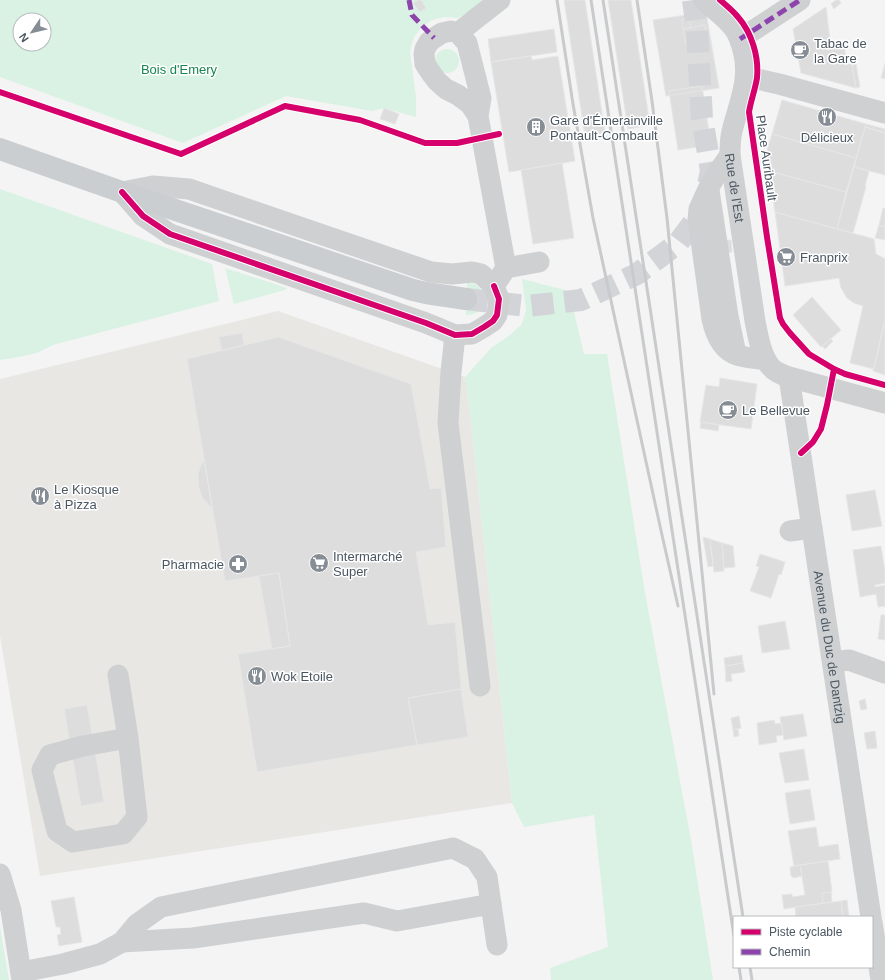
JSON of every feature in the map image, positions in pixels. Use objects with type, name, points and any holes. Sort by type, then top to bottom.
[{"type":"main road","points":[[0,149],[122,192],[413,290],[466,299]]},
{"type":"street","points":[[458,33],[500,0]]},
{"type":"street","name":"Rue de l'Est","points":[[704,0],[727,20],[735,30],[740,39],[746,60],[746,78],[731,133],[730,155],[755,321],[766,360],[776,372],[789,377],[885,403]]},
{"type":"street","points":[[740,39],[800,0]]},
{"type":"street","points":[[478,116],[470,104],[458,95],[446,89],[437,81],[426,64],[424,54],[425,49],[429,42],[442,33],[451,31],[458,33],[467,43],[480,98],[478,116],[506,268],[494,286]]},
{"type":"street","points":[[746,78],[779,84],[885,113]]},
{"type":"street","points":[[730,155],[709,187],[699,209],[698,218],[712,319],[717,335],[726,348],[736,354],[766,360]]},
{"type":"street","points":[[153,186],[189,189],[431,272],[452,274],[472,272],[481,274],[494,286],[499,299],[497,315],[493,321],[472,334],[454,335],[426,323],[170,234],[143,216],[122,192],[153,186]]},
{"type":"street","points":[[506,268],[539,262]]},
{"type":"street","points":[[454,335],[448,423],[480,686]]},
{"type":"street","name":"Avenue du Duc de Dantzig","points":[[789,377],[832,662],[875,906]]},
{"type":"street","points":[[790,531],[812,528]]},
{"type":"street","points":[[832,662],[849,660],[885,673]]},
{"type":"street","points":[[118,675],[128,738],[137,817],[123,834],[73,842],[57,831],[42,770],[44,765],[50,755],[82,746],[128,738]]},
{"type":"street","points":[[0,874],[11,910],[21,976],[100,954],[122,942],[137,924],[161,907],[453,848],[475,859],[487,877],[497,945]]},
{"type":"street","points":[[122,942],[193,938],[364,912],[398,921],[491,904]]},
{"type":"street","points":[[873,928],[881,980]]},
{"type":"shaded area","points":[[278,311],[465,377],[512,803],[40,876],[0,636],[0,379]]},
{"type":"green space","name":"Bois d'Emery","points":[[0,0],[486,0],[458,18],[444,17],[432,20],[421,28],[415,36],[410,53],[416,97],[416,117],[384,108],[372,111],[286,96],[183,143],[0,77]]},
{"type":"green space","points":[[447,49],[456,52],[459,61],[456,70],[447,73],[438,70],[435,61],[438,52]]},
{"type":"green space","points":[[0,189],[212,264],[219,301],[53,345],[37,353],[0,360]]},
{"type":"green space","points":[[225,268],[287,288],[285,290],[234,304]]},
{"type":"green space","points":[[522,279],[569,291],[584,354],[607,354],[644,587],[691,840],[713,980],[551,980],[550,968],[608,947],[594,815],[524,827],[512,803],[465,377],[491,348],[510,335],[522,324],[526,310]]},
{"type":"green space","points":[[467,283],[475,284],[480,288],[484,299],[480,311],[474,314],[466,315]]},
{"type":"green space","points":[[0,927],[9,980],[0,980]]},
{"type":"building","points":[[421,0],[426,8],[420,12],[413,3]]},
{"type":"building","points":[[564,0],[585,0],[605,133],[585,136]]},
{"type":"building","points":[[608,0],[631,0],[650,125],[628,129]]},
{"type":"building","points":[[836,0],[839,0],[841,3],[834,9],[831,4]]},
{"type":"building","points":[[826,7],[831,48],[844,46],[847,63],[852,65],[856,88],[801,73],[793,29]]},
{"type":"building","points":[[706,12],[719,88],[666,96],[653,20]]},
{"type":"building","points":[[689,18],[691,28],[683,29],[682,19]]},
{"type":"building","points":[[705,25],[707,41],[686,44],[683,29]]},
{"type":"building","points":[[554,29],[557,52],[491,62],[488,39]]},
{"type":"building","name":"Gare d'Émerainville Pontault-Combault","points":[[531,56],[532,60],[558,56],[575,161],[509,172],[491,62]]},
{"type":"building","points":[[885,63],[885,79],[881,78]]},
{"type":"building","points":[[856,64],[860,87],[856,88],[852,65]]},
{"type":"building","name":"Gare d'Émerainville Pontault-Combault","points":[[702,86],[711,145],[678,150],[669,91]]},
{"type":"building","points":[[782,100],[866,124],[856,158],[772,134]]},
{"type":"building","points":[[384,108],[399,114],[395,124],[380,119]]},
{"type":"building","points":[[866,124],[885,129],[885,133],[865,127]]},
{"type":"building","points":[[865,127],[885,133],[885,175],[854,167]]},
{"type":"building","points":[[772,134],[856,158],[846,192],[770,171],[767,150]]},
{"type":"building","points":[[562,163],[574,238],[533,244],[521,170]]},
{"type":"building","points":[[854,167],[869,171],[853,233],[837,229]]},
{"type":"building","points":[[769,171],[846,192],[837,229],[775,212]]},
{"type":"building","points":[[883,208],[885,209],[885,227],[879,225]]},
{"type":"building","points":[[775,212],[874,239],[876,254],[885,259],[885,320],[874,369],[850,363],[863,306],[854,303],[847,298],[841,288],[839,278],[785,286]]},
{"type":"building","points":[[879,225],[885,227],[885,240],[875,238]]},
{"type":"building","points":[[724,240],[731,240],[732,252],[726,253]]},
{"type":"building","points":[[812,297],[841,330],[821,347],[793,315]]},
{"type":"building","points":[[885,320],[885,375],[873,371]]},
{"type":"building","points":[[242,333],[244,345],[222,351],[219,337]]},
{"type":"building","name":"Intermarché Super","points":[[278,337],[411,384],[430,489],[441,488],[446,547],[416,552],[428,625],[455,622],[461,689],[408,698],[417,745],[257,772],[238,654],[290,646],[279,573],[225,581],[187,359]]},
{"type":"building","points":[[831,339],[833,341],[825,349],[822,346]]},
{"type":"building","name":"Le Bellevue","points":[[720,378],[757,384],[751,429],[700,422],[706,385],[719,387]]},
{"type":"building","points":[[701,422],[719,425],[718,431],[700,428]]},
{"type":"building","points":[[204,460],[212,508],[202,497],[199,488],[198,475]]},
{"type":"building","name":"Le Kiosque à Pizza","points":[[43,486],[47,504],[37,505],[34,488]]},
{"type":"building","points":[[875,490],[882,526],[852,531],[846,495]]},
{"type":"building","points":[[703,537],[710,539],[713,566],[708,567]]},
{"type":"building","points":[[710,539],[722,543],[724,571],[714,572]]},
{"type":"building","points":[[722,543],[733,546],[735,567],[724,568]]},
{"type":"building","points":[[881,546],[885,571],[885,583],[875,585],[875,587],[885,585],[885,606],[878,607],[876,594],[860,597],[853,550]]},
{"type":"building","points":[[760,554],[785,562],[781,575],[779,574],[771,598],[750,591],[759,567],[756,566]]},
{"type":"building","points":[[279,573],[290,646],[272,649],[259,576]]},
{"type":"building","points":[[881,615],[885,615],[885,640],[878,639]]},
{"type":"building","points":[[785,621],[790,649],[762,653],[758,626]]},
{"type":"building","points":[[742,655],[743,663],[725,666],[724,658]]},
{"type":"building","points":[[743,663],[745,672],[731,674],[732,681],[726,682],[725,666]]},
{"type":"building","points":[[461,689],[468,737],[417,745],[408,698]]},
{"type":"building","points":[[865,699],[867,709],[861,710],[859,701]]},
{"type":"building","points":[[87,705],[104,802],[81,806],[64,709]]},
{"type":"building","points":[[803,714],[807,736],[784,740],[780,717]]},
{"type":"building","points":[[739,716],[741,728],[733,730],[731,718]]},
{"type":"building","points":[[774,720],[775,724],[782,723],[783,735],[776,736],[777,742],[759,745],[757,723]]},
{"type":"building","points":[[738,729],[739,736],[734,737],[733,730]]},
{"type":"building","points":[[875,731],[877,748],[867,749],[864,733]]},
{"type":"building","points":[[804,749],[809,780],[785,783],[779,753]]},
{"type":"building","points":[[810,789],[815,820],[790,824],[785,793]]},
{"type":"building","points":[[816,827],[819,847],[838,844],[840,859],[794,866],[788,831]]},
{"type":"building","points":[[828,861],[832,892],[822,893],[823,903],[784,909],[782,895],[792,894],[792,897],[805,895],[800,865]]},
{"type":"building","points":[[800,865],[802,876],[794,878],[791,876],[790,867]]},
{"type":"building","points":[[831,892],[832,902],[823,903],[822,893]]},
{"type":"building","points":[[74,897],[82,942],[59,946],[57,935],[61,934],[60,927],[56,927],[51,901]]},
{"type":"building","points":[[847,900],[849,916],[843,916],[841,901]]},
{"type":"building","points":[[841,901],[843,916],[796,916],[795,907]]},
{"type":"tunnel","points":[[466,299],[527,306],[581,300],[637,274],[678,243],[702,211],[711,171],[702,118],[697,30],[693,0]]},
{"type":"railway","points":[[557,0],[593,218],[678,606]]},
{"type":"railway","points":[[591,0],[733,929]]},
{"type":"railway","points":[[603,0],[743,916]]},
{"type":"railway","points":[[637,0],[667,218],[714,694]]},
{"type":"railway","points":[[739,968],[741,980]]},
{"type":"railway","points":[[750,968],[752,980]]},
{"type":"marked path","points":[[409,0],[412,15],[434,38]]},
{"type":"marked path","points":[[740,39],[800,0]]},
{"type":"cycle path","name":"Place Auribault","points":[[720,0],[743,23],[751,38],[756,54],[757,78],[749,112],[780,318],[790,333],[809,354],[845,374],[885,385]]},
{"type":"cycle path","points":[[0,92],[181,154],[285,106],[360,120],[425,143],[457,143],[499,134]]},
{"type":"cycle path","points":[[122,192],[143,216],[170,234],[426,323],[455,335],[472,334],[493,321],[497,315],[499,299],[494,286]]},
{"type":"cycle path","points":[[801,453],[813,442],[821,429],[834,369]]},
{"type":"place","name":"Tabac de la Gare","points":[[800,50]]},
{"type":"place","name":"Délicieux","points":[[827,117]]},
{"type":"place","name":"Gare d'Émerainville Pontault-Combault","points":[[536,127]]},
{"type":"place","name":"Franprix","points":[[786,257]]},
{"type":"place","name":"Le Bellevue","points":[[728,410]]},
{"type":"place","name":"Le Kiosque à Pizza","points":[[40,496]]},
{"type":"place","name":"Intermarché Super","points":[[319,563]]},
{"type":"place","name":"Pharmacie","points":[[238,564]]},
{"type":"place","name":"Wok Etoile","points":[[257,676]]}]
